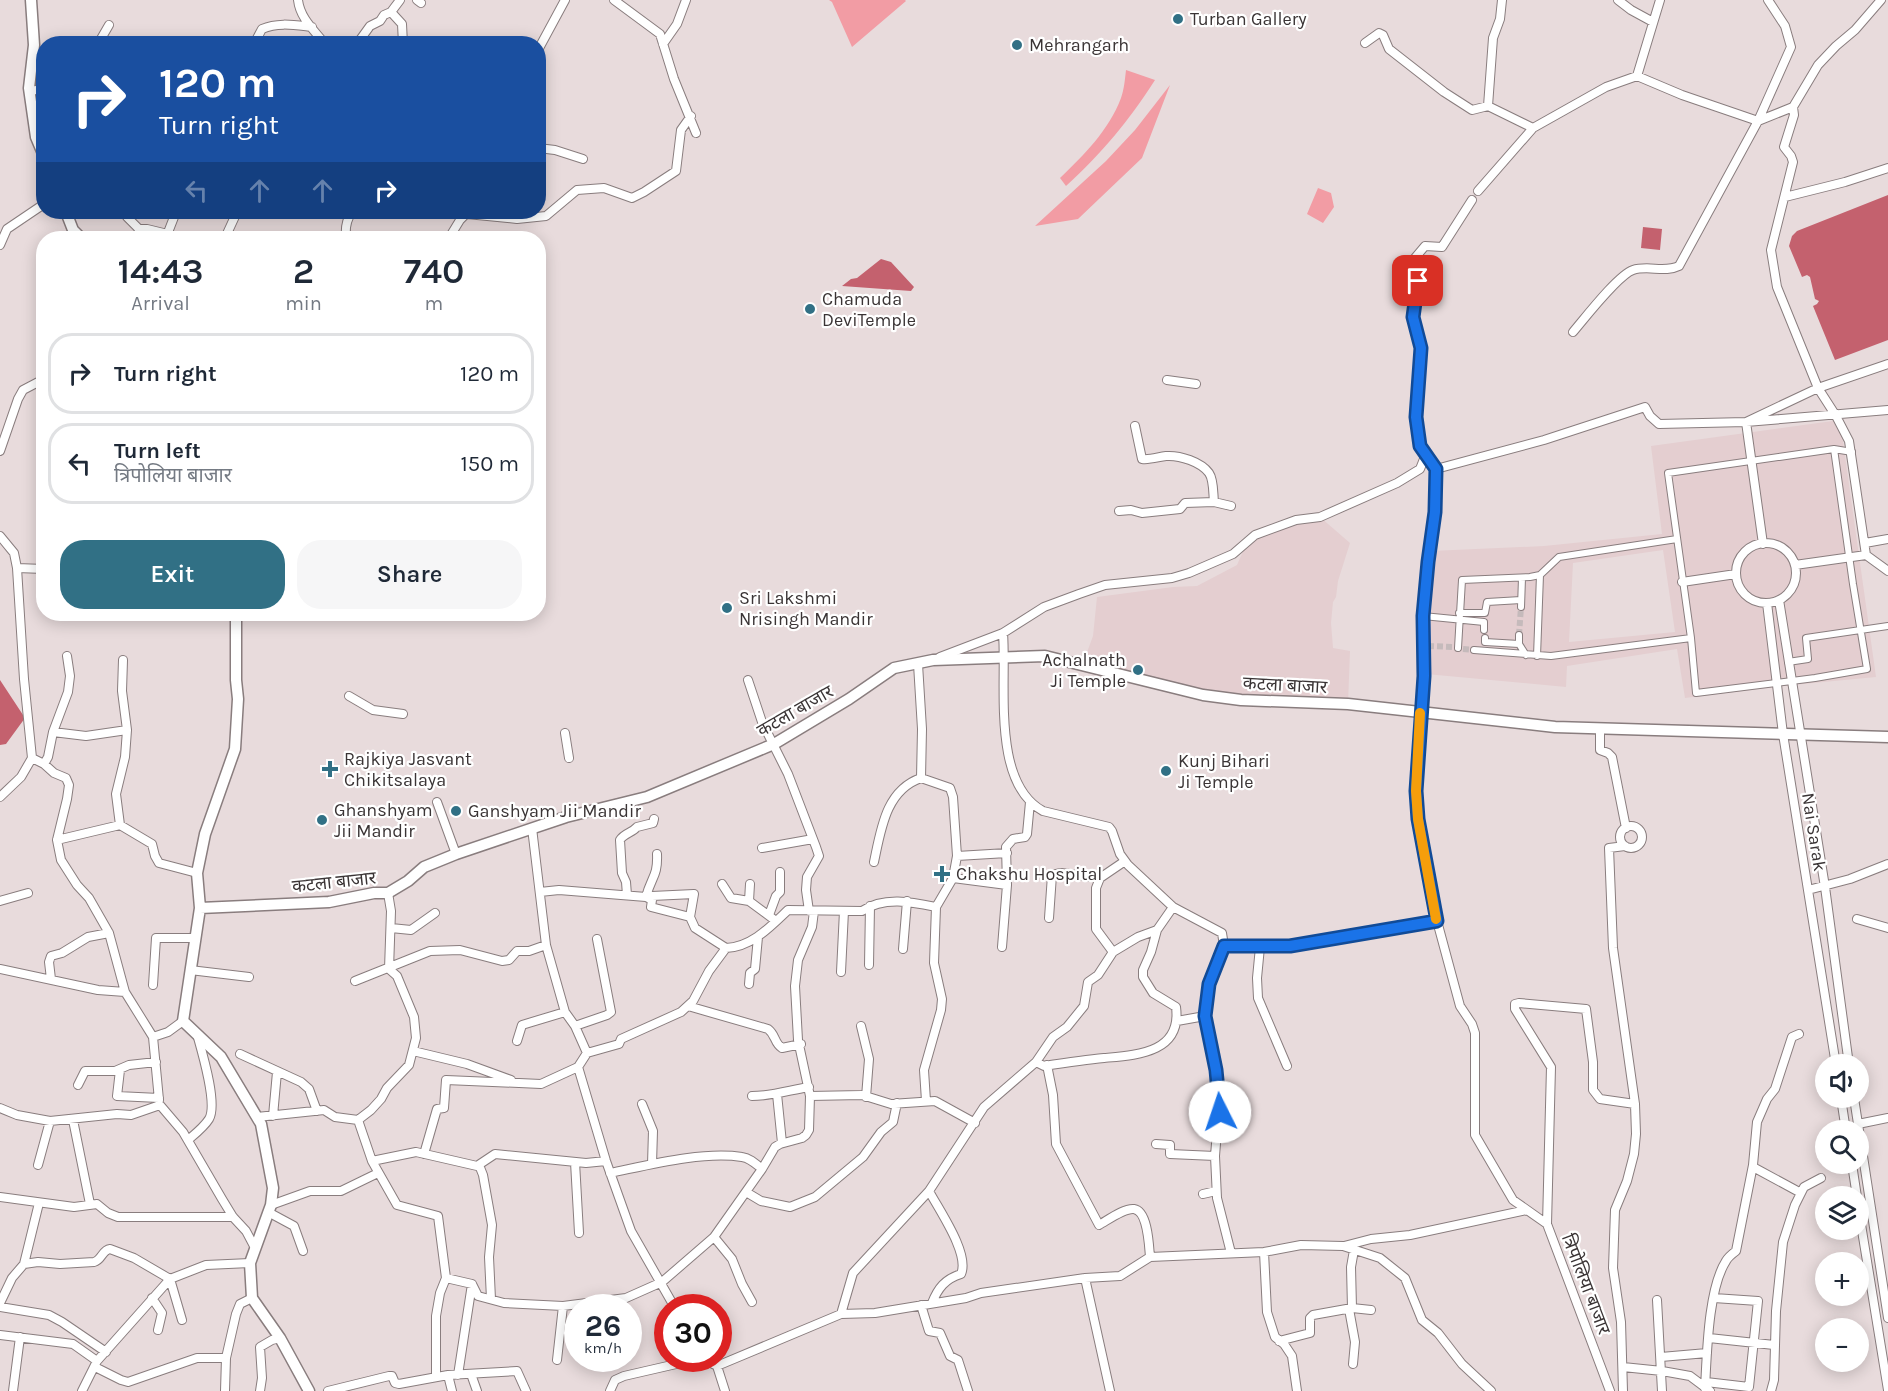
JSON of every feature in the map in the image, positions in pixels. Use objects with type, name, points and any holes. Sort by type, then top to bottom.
[{"type":"street","points":[[31,0],[34,45],[29,91],[36,138]]},
{"type":"street","points":[[298,0],[299,10],[319,36]]},
{"type":"street","points":[[363,36],[370,26],[391,12],[400,0]]},
{"type":"street","points":[[546,36],[565,0]]},
{"type":"street","points":[[614,0],[658,32],[696,133]]},
{"type":"street","points":[[663,44],[677,24],[686,0]]},
{"type":"street","points":[[1488,106],[1493,38],[1500,19],[1502,0]]},
{"type":"street","points":[[1618,0],[1653,22]]},
{"type":"street","points":[[1637,76],[1660,0]]},
{"type":"street","points":[[1573,332],[1611,288],[1630,270],[1646,267],[1672,269],[1679,266],[1758,120],[1791,47],[1785,26],[1768,0]]},
{"type":"street","points":[[1866,555],[1849,441],[1818,388],[1777,288],[1771,250],[1793,162],[1784,147],[1794,115],[1793,107],[1818,65],[1855,30],[1881,0]]},
{"type":"street","points":[[391,12],[402,24],[403,36]]},
{"type":"street","points":[[258,36],[261,28],[268,26],[286,24],[312,27]]},
{"type":"street","points":[[103,36],[109,25]]},
{"type":"street","points":[[1365,43],[1379,33],[1383,35],[1389,48],[1444,92],[1473,110],[1488,106],[1533,128]]},
{"type":"street","points":[[1478,191],[1533,128],[1606,87],[1637,76],[1682,95],[1758,120],[1793,107]]},
{"type":"street","points":[[29,91],[36,90]]},
{"type":"street","points":[[546,216],[578,190],[604,188],[632,198],[676,171],[681,130],[691,116]]},
{"type":"street","points":[[546,149],[583,159]]},
{"type":"street","points":[[1785,197],[1845,182],[1888,168]]},
{"type":"street","points":[[1472,200],[1442,248],[1425,246],[1409,264],[1418,281],[1413,317],[1421,348],[1416,417],[1420,446],[1436,469],[1544,440],[1645,407],[1650,416],[1659,424],[1746,423],[1888,410]]},
{"type":"street","points":[[0,245],[7,229],[36,209]]},
{"type":"street","points":[[129,219],[139,229],[154,231]]},
{"type":"street","points":[[1746,423],[1818,388],[1888,363]]},
{"type":"street","points":[[1167,380],[1196,384]]},
{"type":"street","points":[[0,451],[18,399],[23,390],[36,383]]},
{"type":"street","points":[[1746,423],[1763,544]]},
{"type":"street","points":[[1135,426],[1142,459],[1175,456],[1190,460],[1208,472],[1214,502]]},
{"type":"street","points":[[1834,449],[1867,669],[1696,693],[1691,638],[1668,472],[1834,449],[1852,452]]},
{"type":"street","points":[[933,660],[1003,633],[1044,607],[1098,587],[1172,578],[1189,573],[1233,554],[1255,535],[1296,520],[1320,517],[1397,483],[1420,469],[1426,454]]},
{"type":"street","name":"त्रिपोलिया बाजार","points":[[1436,469],[1435,512],[1423,616],[1427,645],[1416,773],[1417,810],[1437,921],[1460,1006],[1475,1033],[1475,1135],[1513,1200],[1547,1224],[1610,1391]]},
{"type":"street","points":[[1119,511],[1131,510],[1146,513],[1180,509],[1184,503],[1214,502],[1231,506]]},
{"type":"street","points":[[0,536],[14,553],[17,568],[23,668],[32,758],[21,777],[0,797]]},
{"type":"street","points":[[1459,648],[1462,580],[1522,578],[1540,575],[1559,556],[1677,539]]},
{"type":"street","points":[[1864,543],[1888,539]]},
{"type":"street","points":[[1763,544],[1779,546],[1786,551],[1795,565],[1795,582],[1786,596],[1767,603],[1748,597],[1738,582],[1737,574],[1741,557],[1754,546],[1763,544]]},
{"type":"street","points":[[1795,565],[1866,555],[1888,571]]},
{"type":"street","points":[[17,568],[36,569]]},
{"type":"street","points":[[1682,582],[1737,574]]},
{"type":"street","points":[[1537,656],[1540,575]]},
{"type":"street","points":[[1519,644],[1485,642],[1484,622],[1487,603],[1521,604],[1522,578]]},
{"type":"street","points":[[1779,600],[1825,887],[1848,1054]]},
{"type":"street","name":"Nai Sarak","points":[[1767,603],[1783,734],[1834,1054]]},
{"type":"street","points":[[1423,616],[1459,617],[1485,614]]},
{"type":"street","points":[[1459,617],[1484,622]]},
{"type":"street","points":[[153,1037],[168,1032],[183,1021],[200,908],[197,873],[205,834],[236,749],[238,699],[236,621]]},
{"type":"street","points":[[1788,662],[1808,659],[1806,638],[1888,626]]},
{"type":"street","points":[[1003,633],[1005,738],[1017,782],[1030,802],[1043,811],[1109,827],[1125,861],[1173,907],[1222,933],[1224,946],[1209,984],[1205,1016],[1212,1042],[1220,1094],[1215,1156],[1216,1191],[1231,1252]]},
{"type":"street","points":[[1519,634],[1519,644],[1526,655]]},
{"type":"street","points":[[1474,650],[1551,656],[1691,638]]},
{"type":"street","points":[[44,764],[68,692],[70,675],[67,656]]},
{"type":"street","name":"कटला बाजार","points":[[200,908],[329,902],[374,893],[388,893],[408,881],[424,867],[456,854],[566,817],[647,797],[774,744],[849,699],[894,668],[933,660],[1045,656],[1203,695],[1232,699],[1348,704],[1555,727],[1888,737]]},
{"type":"street","points":[[120,825],[116,794],[125,757],[127,730],[122,691],[123,660]]},
{"type":"street","points":[[918,664],[922,729],[921,778]]},
{"type":"street","points":[[472,1284],[478,1296],[504,1303],[563,1306],[626,1298],[662,1282],[714,1237],[775,1147],[806,1136],[810,1096],[801,1044],[798,1040],[795,975],[798,960],[812,927],[806,890],[807,877],[819,856],[774,744],[762,722],[748,680]]},
{"type":"street","points":[[349,696],[369,709],[403,714]]},
{"type":"street","points":[[1600,728],[1600,750],[1612,757],[1626,828],[1620,836],[1621,843],[1625,846]]},
{"type":"street","points":[[53,732],[86,736],[127,730]]},
{"type":"street","points":[[565,733],[569,758]]},
{"type":"street","points":[[32,758],[66,778],[69,785],[68,799],[57,840],[61,860],[77,885],[89,898],[109,933],[125,992],[153,1037],[160,1101],[188,1140],[233,1217],[246,1231],[255,1248]]},
{"type":"street","points":[[874,862],[882,823],[896,796],[910,782],[921,778],[950,788],[953,796],[957,856],[953,878],[936,908],[934,963],[942,999],[924,1070],[926,1101]]},
{"type":"street","points":[[437,802],[456,854]]},
{"type":"street","points":[[1002,947],[1007,885],[1006,847],[1010,841],[1025,837],[1027,834],[1030,802]]},
{"type":"street","points":[[627,895],[626,882],[622,873],[620,840],[637,827],[653,823],[654,819]]},
{"type":"street","points":[[57,840],[120,825],[152,844],[159,863],[197,873]]},
{"type":"street","points":[[532,828],[546,945],[565,1012],[587,1053]]},
{"type":"street","points":[[1623,1391],[1621,1323],[1613,1268],[1613,1250],[1615,1210],[1627,1181],[1634,1154],[1635,1104],[1613,948],[1609,848],[1637,846],[1641,837],[1636,828],[1626,828]]},
{"type":"street","points":[[762,848],[813,839]]},
{"type":"street","points":[[657,854],[656,876],[650,884],[651,907],[690,917]]},
{"type":"street","points":[[957,856],[1006,854]]},
{"type":"street","points":[[1113,952],[1095,926],[1096,888],[1100,878],[1125,861]]},
{"type":"street","points":[[1808,890],[1825,887],[1888,864]]},
{"type":"street","points":[[769,915],[776,896],[780,892],[780,872]]},
{"type":"street","points":[[1049,918],[1052,875],[1061,873],[1100,878]]},
{"type":"street","points":[[953,878],[1007,885]]},
{"type":"street","points":[[722,884],[731,898],[749,901],[776,921]]},
{"type":"street","points":[[749,901],[750,884]]},
{"type":"street","points":[[540,892],[559,890],[649,899],[652,896],[694,894],[690,917],[695,928],[726,948],[739,946],[758,937],[788,910],[862,911],[870,906],[906,901],[936,908]]},
{"type":"street","points":[[0,902],[28,893]]},
{"type":"street","points":[[388,893],[391,928],[389,969]]},
{"type":"street","points":[[903,949],[906,901]]},
{"type":"street","points":[[869,965],[870,906]]},
{"type":"street","points":[[1036,1062],[1047,1065],[1149,1052],[1171,1037],[1177,1021],[1175,1005],[1153,993],[1143,977],[1143,970],[1157,930],[1173,907]]},
{"type":"street","points":[[841,972],[844,911]]},
{"type":"street","points":[[391,928],[411,930],[435,913]]},
{"type":"street","points":[[1857,919],[1888,928]]},
{"type":"street","points":[[1224,946],[1290,946],[1437,921]]},
{"type":"street","points":[[841,1314],[853,1273],[929,1191],[984,1107],[1036,1062],[1053,1037],[1067,1027],[1084,1006],[1088,982],[1098,975],[1113,952],[1138,937],[1157,930]]},
{"type":"street","points":[[51,979],[49,962],[51,956],[62,953],[88,937],[109,933]]},
{"type":"street","points":[[749,984],[750,973],[756,969],[758,937]]},
{"type":"street","points":[[153,985],[156,938],[194,938]]},
{"type":"street","points":[[574,1026],[611,1012],[597,939]]},
{"type":"street","points":[[355,981],[430,951],[460,950],[502,961],[509,960],[517,951],[529,951],[546,945]]},
{"type":"street","points":[[1260,946],[1257,989],[1263,1010],[1287,1066]]},
{"type":"street","points":[[424,1154],[437,1109],[444,1108],[446,1080],[541,1084],[578,1067],[587,1053],[619,1044],[621,1038],[681,1012],[693,1001],[709,971],[726,948]]},
{"type":"street","points":[[0,969],[98,990],[125,992]]},
{"type":"street","points":[[257,1117],[324,1110],[335,1117],[358,1120],[381,1099],[387,1088],[409,1065],[416,1038],[414,1017],[397,976],[389,969]]},
{"type":"street","points":[[190,970],[249,977]]},
{"type":"street","points":[[1547,1224],[1551,1067],[1515,1009],[1515,1004],[1586,1009],[1593,1062],[1593,1090],[1600,1100],[1635,1104]]},
{"type":"street","points":[[688,1006],[768,1029],[773,1034],[777,1045],[782,1048],[801,1044]]},
{"type":"street","points":[[517,1041],[522,1025],[565,1012]]},
{"type":"street","points":[[1177,1021],[1205,1016]]},
{"type":"street","points":[[183,1021],[221,1057],[261,1124],[273,1188],[270,1209],[250,1263],[252,1298],[280,1338],[309,1391]]},
{"type":"street","points":[[861,1026],[869,1059],[866,1097]]},
{"type":"street","points":[[188,1140],[209,1120],[211,1109],[207,1069],[196,1033]]},
{"type":"street","points":[[1707,1387],[1707,1353],[1714,1298],[1726,1259],[1736,1251],[1752,1167],[1757,1122],[1767,1099],[1775,1089],[1792,1037],[1799,1034]]},
{"type":"street","points":[[413,1051],[467,1064],[518,1083]]},
{"type":"street","points":[[240,1054],[301,1082],[309,1089],[317,1111]]},
{"type":"street","points":[[78,1085],[85,1071],[110,1072],[132,1064],[156,1062]]},
{"type":"street","points":[[1047,1065],[1053,1095],[1056,1144],[1071,1174],[1099,1225],[1126,1210],[1134,1209],[1139,1212],[1146,1228],[1150,1257]]},
{"type":"street","points":[[578,1067],[606,1161],[631,1231],[668,1294]]},
{"type":"street","points":[[120,1070],[117,1096],[160,1101]]},
{"type":"street","points":[[273,1116],[277,1072]]},
{"type":"street","points":[[752,1096],[777,1094],[809,1087]]},
{"type":"street","points":[[777,1094],[782,1143]]},
{"type":"street","points":[[810,1096],[850,1095],[886,1103],[935,1101],[975,1122]]},
{"type":"street","points":[[0,1108],[17,1115],[50,1121],[73,1120],[117,1114],[131,1115],[160,1101]]},
{"type":"street","points":[[746,1192],[761,1201],[790,1207],[815,1197],[863,1157],[881,1132],[893,1122],[897,1103]]},
{"type":"street","points":[[642,1104],[653,1131],[652,1164]]},
{"type":"street","points":[[1869,1122],[1888,1118]]},
{"type":"street","points":[[73,1120],[90,1204]]},
{"type":"street","points":[[358,1120],[372,1161],[397,1205],[438,1216],[446,1278],[440,1293],[436,1316],[436,1377]]},
{"type":"street","points":[[38,1165],[50,1121]]},
{"type":"street","points":[[1156,1144],[1170,1145],[1170,1154],[1215,1156]]},
{"type":"street","points":[[372,1161],[416,1152],[477,1166],[495,1154],[575,1162],[606,1161]]},
{"type":"street","points":[[610,1173],[652,1164],[716,1156],[744,1157],[762,1168]]},
{"type":"street","points":[[575,1162],[579,1233]]},
{"type":"street","points":[[479,1165],[492,1225],[489,1257],[491,1299]]},
{"type":"street","points":[[1752,1167],[1801,1193]]},
{"type":"street","points":[[270,1209],[310,1191],[341,1191],[378,1173]]},
{"type":"street","points":[[1866,1174],[1888,1316],[1876,1317]]},
{"type":"street","points":[[1771,1391],[1774,1380],[1774,1345],[1783,1242],[1795,1205],[1804,1187],[1821,1178]]},
{"type":"street","points":[[929,1191],[958,1247],[963,1262],[961,1274],[947,1280],[936,1293],[932,1303]]},
{"type":"street","points":[[1203,1194],[1216,1191]]},
{"type":"street","points":[[0,1197],[74,1207],[97,1204],[108,1214],[118,1217],[233,1217]]},
{"type":"street","points":[[39,1203],[24,1264],[12,1278],[0,1305],[49,1315],[106,1352]]},
{"type":"street","points":[[270,1209],[294,1226],[303,1251]]},
{"type":"street","points":[[732,1360],[841,1314],[875,1313],[966,1298],[981,1293],[1085,1278],[1120,1276],[1150,1257],[1264,1252],[1301,1245],[1343,1246],[1371,1239],[1410,1235],[1527,1210]]},
{"type":"street","points":[[714,1237],[732,1259],[741,1284],[752,1302]]},
{"type":"street","points":[[1864,1240],[1888,1390]]},
{"type":"street","points":[[1343,1246],[1380,1258],[1405,1278],[1422,1320],[1437,1333],[1462,1364],[1491,1391]]},
{"type":"street","points":[[24,1264],[94,1262],[110,1249],[134,1258],[170,1279],[182,1320]]},
{"type":"street","points":[[1353,1364],[1355,1342],[1350,1309],[1350,1267],[1354,1250]]},
{"type":"street","points":[[1264,1252],[1267,1312],[1272,1331],[1292,1356],[1298,1391]]},
{"type":"street","points":[[82,1391],[96,1364],[170,1279],[206,1265],[250,1263]]},
{"type":"street","points":[[446,1278],[472,1284]]},
{"type":"street","points":[[1085,1278],[1110,1391]]},
{"type":"street","points":[[458,1375],[472,1284]]},
{"type":"street","points":[[152,1298],[162,1313],[158,1330]]},
{"type":"street","points":[[225,1391],[226,1358],[236,1314],[240,1304],[252,1298]]},
{"type":"street","points":[[1623,1367],[1690,1376],[1707,1387],[1749,1387],[1758,1301],[1714,1298]]},
{"type":"street","points":[[1657,1300],[1662,1357],[1662,1391]]},
{"type":"street","points":[[921,1305],[929,1331],[940,1333],[950,1356],[958,1360],[968,1391]]},
{"type":"street","points":[[557,1360],[563,1306]]},
{"type":"street","points":[[1279,1341],[1310,1334],[1310,1318],[1313,1315],[1350,1309],[1371,1310]]},
{"type":"street","points":[[0,1335],[73,1344],[96,1364],[128,1382],[197,1358],[226,1358]]},
{"type":"street","points":[[13,1391],[20,1336]]},
{"type":"street","points":[[260,1391],[261,1347],[280,1338]]},
{"type":"street","points":[[1709,1338],[1774,1345]]},
{"type":"street","points":[[1662,1357],[1707,1353]]},
{"type":"street","points":[[610,1391],[615,1380],[654,1369]]},
{"type":"street","points":[[328,1391],[389,1376],[392,1376],[396,1384],[414,1387],[436,1377],[448,1375],[517,1371],[526,1391]]},
{"type":"street","points":[[719,1372],[725,1391]]},
{"type":"street","points":[[471,1374],[477,1391]]},
{"type":"street","points":[[448,1375],[452,1391]]},
{"type":"shaded area","points":[[829,0],[906,1],[852,47],[832,2]]},
{"type":"shaded area","points":[[1126,70],[1155,80],[1114,136],[1066,186],[1060,178],[1095,141],[1116,110],[1123,92]]},
{"type":"shaded area","points":[[1170,85],[1142,158],[1078,219],[1035,226],[1106,161],[1135,130]]},
{"type":"shaded area","points":[[1318,188],[1331,193],[1334,207],[1323,223],[1307,214]]},
{"type":"shaded area","points":[[1888,195],[1888,340],[1835,360],[1813,306],[1819,301],[1815,299],[1810,277],[1807,275],[1802,277],[1789,246],[1792,236],[1797,231]]},
{"type":"shaded area","points":[[1643,227],[1662,229],[1660,250],[1641,248]]},
{"type":"shaded area","points":[[881,259],[891,262],[914,287],[911,291],[842,286],[851,279],[857,278]]},
{"type":"shaded area","points":[[1840,420],[1876,677],[1685,698],[1677,649],[1567,666],[1566,687],[1426,674],[1423,617],[1429,596],[1431,551],[1544,546],[1662,534],[1651,446]],"holes":[[[1663,550],[1675,632],[1569,642],[1573,563]]]},
{"type":"shaded area","points":[[1320,517],[1350,543],[1333,602],[1331,623],[1333,648],[1350,651],[1348,704],[1203,695],[1082,666],[1093,636],[1097,597],[1197,586],[1237,565],[1248,540],[1269,530]]},
{"type":"shaded area","points":[[0,680],[25,718],[6,744],[0,745]]},
{"type":"tunnel","points":[[1519,635],[1521,607]]},
{"type":"tunnel","points":[[1428,646],[1455,647]]},
{"type":"tunnel","points":[[1463,649],[1474,650]]},
{"type":"slow traffic","points":[[1420,713],[1416,773],[1418,819],[1436,919]]},
{"type":"place","name":"Turban Gallery","points":[[1178,19]]},
{"type":"place","name":"Mehrangarh","points":[[1017,45]]},
{"type":"place","name":"Chamuda DeviTemple","points":[[810,309]]},
{"type":"place","name":"Sri Lakshmi Nrisingh Mandir","points":[[727,608]]},
{"type":"place","name":"Achalnath Ji Temple","points":[[1138,670]]},
{"type":"place","name":"Rajkiya Jasvant Chikitsalaya","points":[[330,769]]},
{"type":"place","name":"Kunj Bihari Ji Temple","points":[[1166,771]]},
{"type":"place","name":"Ganshyam Jii Mandir","points":[[456,811]]},
{"type":"place","name":"Ghanshyam Jii Mandir","points":[[322,820]]},
{"type":"place","name":"Chakshu Hospital","points":[[942,874]]},
{"type":"route","points":[[1220,1112],[1220,1094],[1212,1042],[1205,1016],[1209,984],[1224,946],[1290,946],[1437,921],[1418,819],[1416,791],[1424,676],[1423,616],[1435,512],[1436,469],[1420,446],[1416,417],[1421,348],[1413,317],[1418,281]]}]
